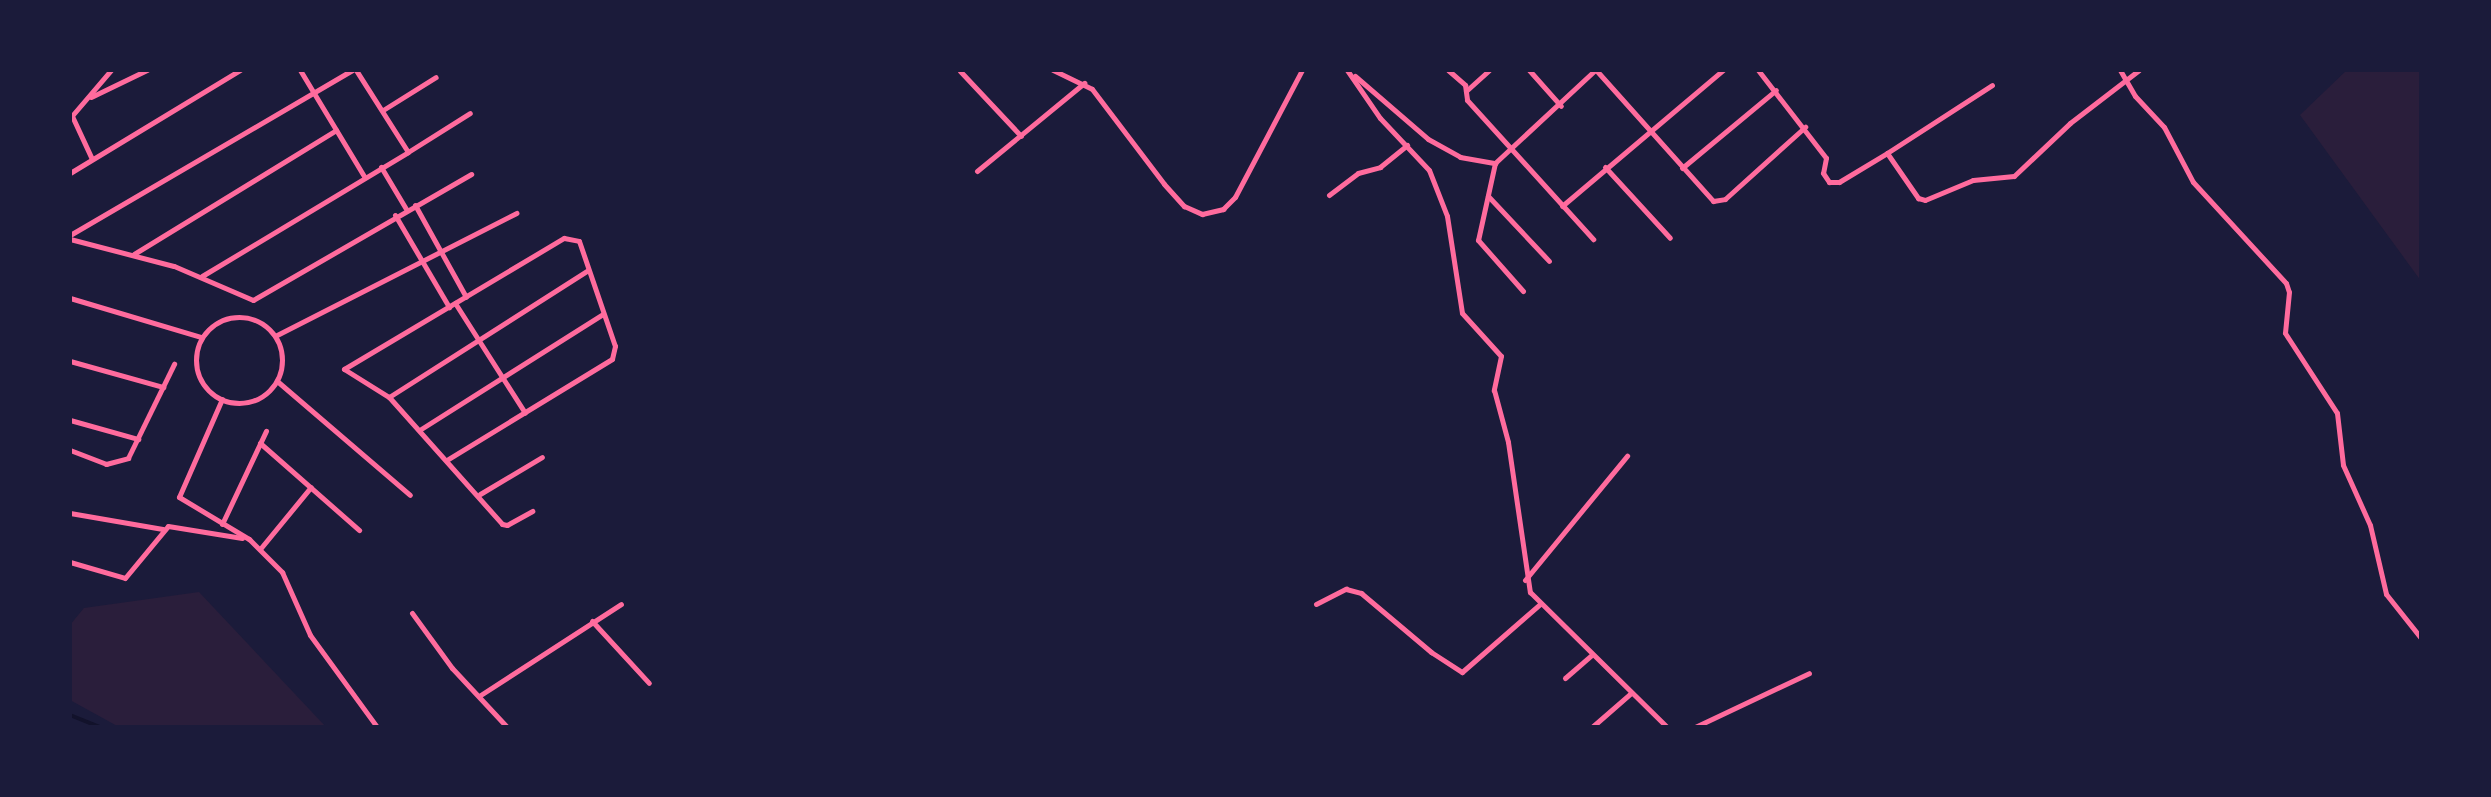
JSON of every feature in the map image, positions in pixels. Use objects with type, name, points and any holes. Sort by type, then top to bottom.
[{"type":"street","points":[[93,160],[71,117],[111,70]]},
{"type":"street","points":[[90,97],[133,73],[147,70]]},
{"type":"street","points":[[70,173],[240,70]]},
{"type":"street","points":[[300,70],[364,176]]},
{"type":"street","points":[[70,237],[354,70],[408,152]]},
{"type":"street","points":[[1053,70],[1084,83],[1114,114],[1164,184],[1184,206],[1202,214],[1223,209],[1236,197],[1302,70]]},
{"type":"street","points":[[1347,70],[1380,118],[1429,170],[1440,192],[1462,313],[1501,356],[1494,390],[1517,492],[1525,580],[1541,604],[1667,727]]},
{"type":"street","points":[[1347,70],[1428,140],[1460,157],[1495,163]]},
{"type":"street","points":[[1448,70],[1466,91],[1467,100],[1592,239]]},
{"type":"street","points":[[1466,91],[1490,70]]},
{"type":"street","points":[[1529,70],[1561,106]]},
{"type":"street","points":[[1524,291],[1478,240],[1495,163],[1596,70],[1682,168],[1719,202],[1804,127]]},
{"type":"street","points":[[1562,206],[1649,128],[1723,70]]},
{"type":"street","points":[[1758,70],[1826,158],[1825,178],[1834,184],[1992,86]]},
{"type":"street","points":[[2120,70],[2161,123],[2193,182],[2286,282],[2286,333],[2337,413],[2343,464],[2370,524],[2386,594],[2421,638]]},
{"type":"street","points":[[1887,153],[1918,198],[1926,200],[1973,180],[2014,176],[2070,123],[2139,70]]},
{"type":"street","points":[[960,71],[1021,136]]},
{"type":"street","points":[[383,110],[436,76]]},
{"type":"street","points":[[977,171],[1084,83]]},
{"type":"street","points":[[1682,168],[1776,90]]},
{"type":"street","points":[[202,276],[470,113]]},
{"type":"street","points":[[134,254],[336,130]]},
{"type":"street","points":[[1329,195],[1358,172],[1380,167],[1407,144]]},
{"type":"street","points":[[381,167],[406,209]]},
{"type":"street","points":[[1605,167],[1670,238]]},
{"type":"street","points":[[70,237],[202,276],[248,300],[258,298],[471,174]]},
{"type":"street","points":[[1488,196],[1549,261]]},
{"type":"street","points":[[415,205],[466,296]]},
{"type":"street","points":[[275,336],[516,212]]},
{"type":"street","points":[[395,215],[422,262],[479,336],[525,413]]},
{"type":"street","points":[[448,459],[612,359],[615,346],[580,242],[569,236],[344,369],[390,397],[480,494],[504,526],[532,511]]},
{"type":"street","points":[[390,397],[479,336],[588,270]]},
{"type":"street","points":[[70,298],[202,337]]},
{"type":"street","points":[[421,429],[602,314]]},
{"type":"street","points":[[246,318],[275,336],[281,350],[277,381],[253,401],[222,399],[201,380],[197,351],[202,337],[214,325],[246,318]]},
{"type":"street","points":[[70,361],[163,387]]},
{"type":"street","points":[[70,450],[106,464],[128,458],[174,364]]},
{"type":"street","points":[[277,381],[410,494]]},
{"type":"street","points":[[222,399],[179,496],[248,539],[282,572],[310,635],[377,727]]},
{"type":"street","points":[[70,420],[138,439]]},
{"type":"street","points":[[222,524],[266,430]]},
{"type":"street","points":[[260,443],[360,530]]},
{"type":"street","points":[[1525,580],[1627,456]]},
{"type":"street","points":[[480,494],[542,457]]},
{"type":"street","points":[[260,549],[311,487]]},
{"type":"street","points":[[70,513],[164,529],[175,525],[248,539]]},
{"type":"street","points":[[70,562],[125,578],[137,570],[164,529]]},
{"type":"street","points":[[1316,604],[1346,589],[1361,593],[1431,652],[1462,672],[1541,604]]},
{"type":"street","points":[[479,696],[622,604]]},
{"type":"street","points":[[412,613],[452,668],[506,727]]},
{"type":"street","points":[[592,621],[649,683]]},
{"type":"street","points":[[1564,678],[1591,655]]},
{"type":"street","points":[[1695,727],[1809,672]]},
{"type":"street","points":[[1592,727],[1631,693]]},
{"type":"shaded area","points":[[2347,70],[2421,70],[2421,281],[2300,115]]},
{"type":"shaded area","points":[[199,592],[326,727],[119,727],[70,700],[70,625],[84,608]]},
{"type":"waterway","points":[[70,715],[99,727]]}]
